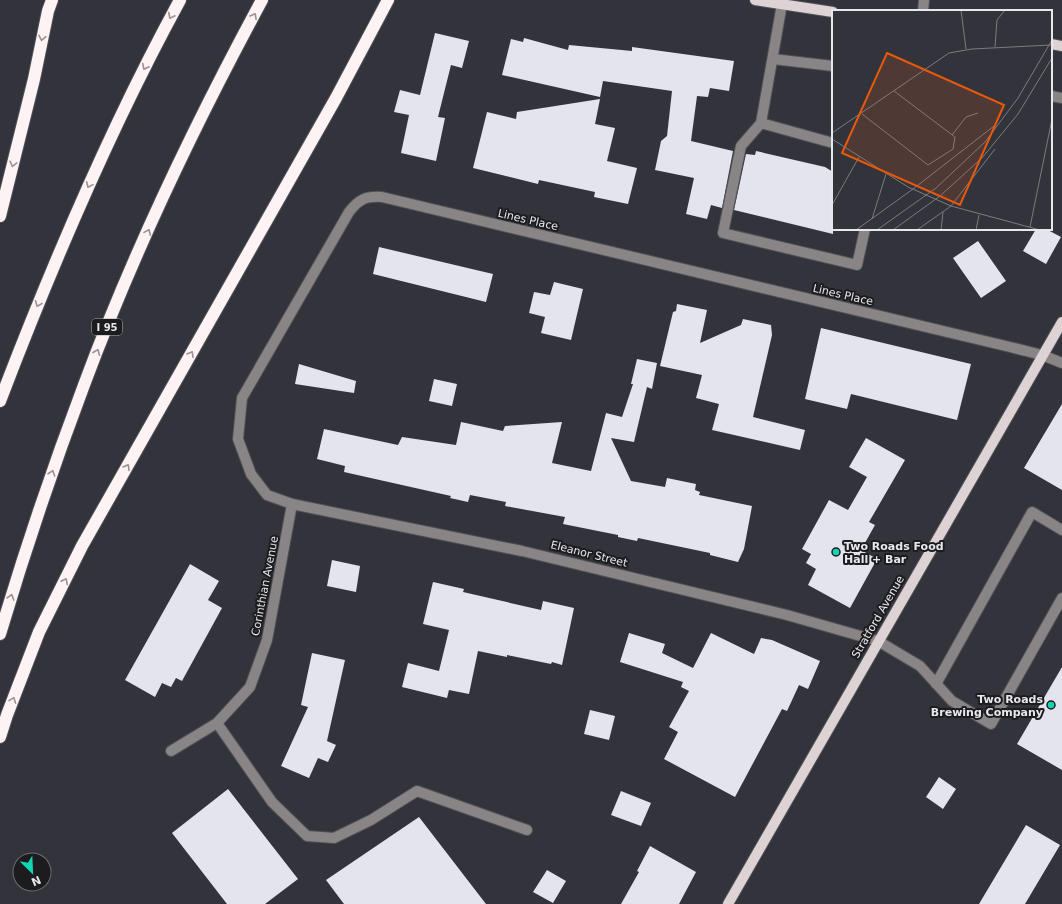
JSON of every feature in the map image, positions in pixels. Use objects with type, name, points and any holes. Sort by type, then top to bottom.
[{"type":"highway","points":[[0,216],[34,79],[48,11],[52,0]]},
{"type":"highway","points":[[0,401],[54,265],[86,192],[136,87],[180,0]]},
{"type":"highway","name":"I 95","points":[[0,634],[24,555],[54,468],[84,384],[119,297],[156,212],[195,131],[262,0]]},
{"type":"highway","points":[[0,737],[39,632],[82,546],[336,98],[388,0]]},
{"type":"main road","points":[[755,0],[832,12]]},
{"type":"main road","points":[[1052,44],[1062,46]]},
{"type":"main road","name":"Stratford Avenue","points":[[728,904],[1062,322]]},
{"type":"street","points":[[923,10],[924,0]]},
{"type":"street","points":[[782,4],[761,124],[741,146],[723,233],[857,265],[865,230]]},
{"type":"street","points":[[773,59],[832,66]]},
{"type":"street","points":[[1052,96],[1062,98]]},
{"type":"street","points":[[761,124],[832,143]]},
{"type":"street","name":"Lines Place","points":[[292,504],[267,495],[251,474],[238,439],[242,398],[349,212],[355,204],[371,196],[382,197],[1042,356],[1062,363]]},
{"type":"street","name":"Eleanor Street","points":[[292,504],[522,550],[787,615],[878,641],[920,666],[952,701],[991,724],[1062,598]]},
{"type":"street","name":"Corinthian Avenue","points":[[171,751],[216,723],[250,687],[268,640],[292,504]]},
{"type":"street","points":[[936,684],[1032,512],[1062,530]]},
{"type":"street","points":[[216,723],[272,802],[307,836],[334,838],[371,820],[417,792],[527,830]]},
{"type":"building","points":[[435,33],[469,41],[462,68],[451,65],[438,117],[445,118],[436,161],[401,153],[409,115],[394,112],[400,90],[420,95]]},
{"type":"building","points":[[524,38],[568,50],[569,45],[632,51],[632,47],[734,61],[729,91],[710,88],[708,97],[697,96],[691,141],[733,151],[722,208],[711,205],[707,219],[686,214],[694,178],[655,170],[661,141],[667,136],[672,91],[603,81],[600,97],[502,75],[511,39],[523,42]]},
{"type":"building","points":[[600,99],[595,124],[615,128],[607,161],[637,168],[628,204],[594,197],[595,192],[539,180],[538,184],[473,168],[487,112],[516,119],[517,112]]},
{"type":"building","points":[[756,151],[825,167],[832,171],[833,234],[734,210],[746,154],[755,155]]},
{"type":"building","points":[[1035,230],[1048,230],[1061,237],[1046,264],[1023,251]]},
{"type":"building","points":[[978,241],[1006,281],[981,298],[953,258]]},
{"type":"building","points":[[379,247],[493,274],[486,302],[373,274]]},
{"type":"building","points":[[554,282],[583,289],[571,340],[541,333],[545,317],[529,313],[534,292],[550,295]]},
{"type":"building","points":[[677,304],[707,310],[700,343],[741,325],[743,319],[771,325],[772,335],[753,417],[805,430],[800,450],[712,430],[719,404],[696,398],[702,375],[660,366],[673,312],[676,311]]},
{"type":"building","points":[[821,328],[971,364],[957,420],[851,394],[847,409],[805,399]]},
{"type":"building","points":[[637,359],[657,363],[652,389],[647,387],[634,442],[611,438],[631,481],[665,487],[667,478],[696,484],[695,490],[700,492],[699,495],[752,506],[744,549],[738,562],[710,555],[710,553],[638,538],[637,541],[618,537],[618,535],[563,524],[565,517],[505,506],[506,502],[470,495],[468,502],[450,498],[451,496],[344,472],[345,466],[317,459],[324,429],[398,445],[402,437],[456,445],[461,422],[503,431],[505,426],[562,422],[552,463],[591,471],[606,413],[622,417],[633,384],[631,384]]},
{"type":"building","points":[[299,364],[356,381],[354,393],[295,384]]},
{"type":"building","points":[[434,379],[457,384],[452,406],[429,401]]},
{"type":"building","points":[[1062,404],[1062,490],[1024,468]]},
{"type":"building","name":"Two Roads Food Hall + Bar","points":[[866,438],[905,460],[869,522],[875,525],[861,550],[877,559],[850,608],[808,585],[816,569],[806,563],[811,554],[802,549],[829,500],[848,510],[867,477],[849,467]]},
{"type":"building","points":[[332,560],[360,566],[356,592],[327,586]]},
{"type":"building","points":[[190,564],[219,581],[208,600],[222,608],[182,681],[176,678],[171,687],[162,683],[155,697],[125,680]]},
{"type":"building","points":[[433,582],[464,589],[463,592],[541,610],[543,601],[574,608],[562,665],[552,662],[551,664],[478,651],[469,694],[449,690],[447,698],[402,687],[408,663],[439,671],[449,630],[423,624]]},
{"type":"building","points":[[629,633],[665,644],[662,653],[693,668],[711,633],[754,654],[761,638],[772,640],[820,661],[808,689],[799,685],[787,711],[782,709],[735,797],[664,759],[678,732],[669,727],[689,691],[681,687],[683,682],[620,662]]},
{"type":"building","points":[[312,653],[345,660],[327,741],[336,745],[328,762],[318,758],[309,778],[281,766],[308,707],[301,705]]},
{"type":"building","name":"Two Roads Brewing Company","points":[[1062,667],[1062,770],[1017,744]]},
{"type":"building","points":[[590,710],[615,716],[609,740],[584,734]]},
{"type":"building","points":[[939,777],[956,789],[943,809],[926,797]]},
{"type":"building","points":[[228,789],[298,879],[265,904],[227,904],[172,833]]},
{"type":"building","points":[[621,791],[651,803],[641,826],[611,815]]},
{"type":"building","points":[[419,817],[486,904],[344,904],[326,880]]},
{"type":"building","points":[[1026,825],[1060,845],[1025,904],[979,904]]},
{"type":"building","points":[[650,846],[696,872],[679,904],[621,904],[639,872],[637,871]]},
{"type":"building","points":[[547,870],[566,881],[553,903],[533,892]]},
{"type":"place","name":"Two Roads Food Hall + Bar","points":[[836,552]]},
{"type":"place","name":"Two Roads Brewing Company","points":[[1051,705]]}]
